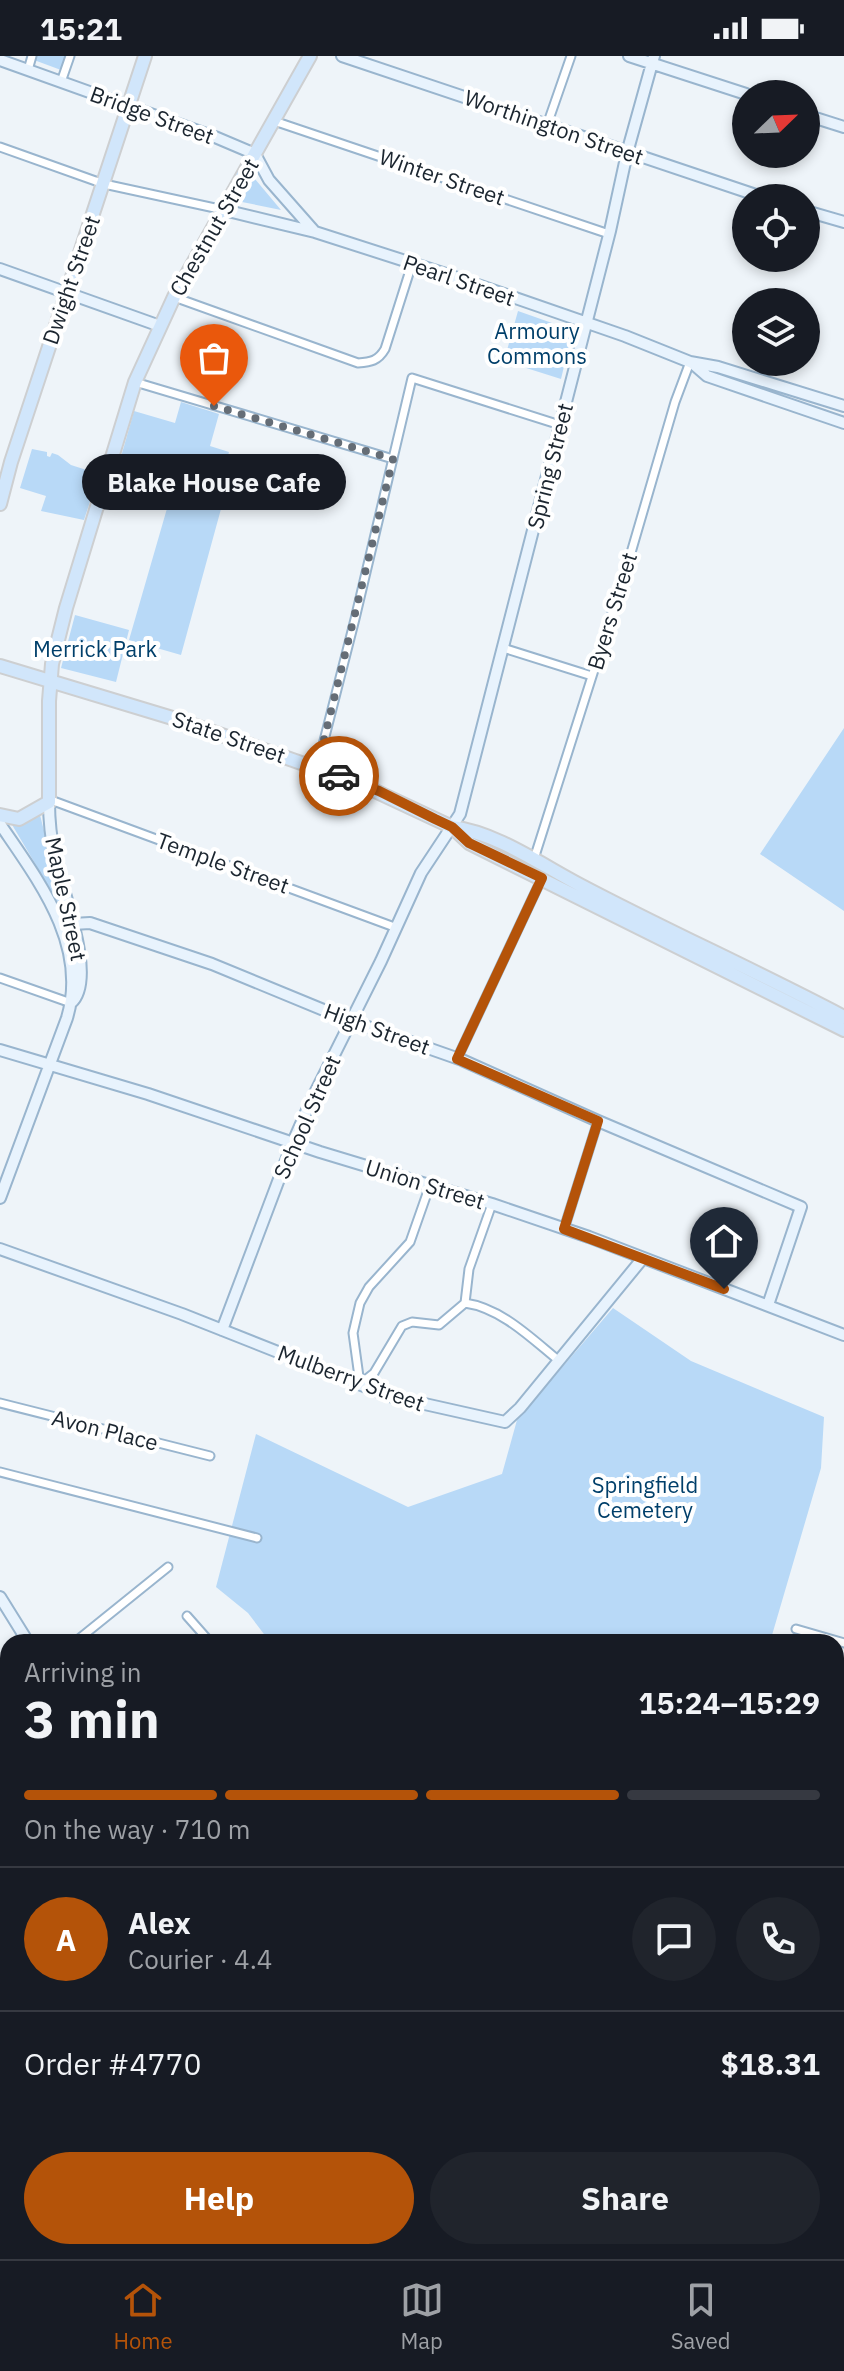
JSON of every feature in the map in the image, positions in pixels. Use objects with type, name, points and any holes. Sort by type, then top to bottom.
[{"type":"main road","name":"Dwight Street","points":[[0,504],[145,56]]},
{"type":"main road","name":"Chestnut Street","points":[[50,680],[66,608],[135,382],[174,297],[310,56]]},
{"type":"main road","name":"State Street","points":[[0,666],[179,720],[379,791],[452,827],[470,830],[534,859],[844,1017]]},
{"type":"main road","name":"Maple Street","points":[[48,800],[50,680]]},
{"type":"main road","points":[[0,815],[11,819],[23,818],[48,800]]},
{"type":"main road","name":"State Street","points":[[452,827],[469,843],[844,1030]]},
{"type":"street","points":[[28,70],[32,56]]},
{"type":"street","points":[[61,82],[70,56]]},
{"type":"street","name":"Worthington Street","points":[[342,56],[732,186]]},
{"type":"street","points":[[547,125],[571,56]]},
{"type":"street","points":[[629,56],[652,60],[732,89]]},
{"type":"street","name":"Bridge Street","points":[[0,60],[255,154]]},
{"type":"street","name":"Spring Street","points":[[452,827],[463,805],[652,60]]},
{"type":"street","points":[[820,119],[844,127]]},
{"type":"street","name":"Winter Street","points":[[274,121],[609,234]]},
{"type":"street","points":[[0,147],[104,184],[224,210]]},
{"type":"street","points":[[255,154],[269,180],[315,232]]},
{"type":"street","name":"Pearl Street","points":[[224,210],[315,232],[452,276],[690,362],[718,367],[844,406]]},
{"type":"street","points":[[820,215],[844,222]]},
{"type":"street","points":[[174,297],[358,363],[369,362],[377,360],[385,349],[412,264]]},
{"type":"street","points":[[0,269],[160,326]]},
{"type":"street","name":"Pearl Street","points":[[690,362],[707,376],[844,423]]},
{"type":"street","name":"Byers Street","points":[[534,859],[690,362]]},
{"type":"street","points":[[317,768],[412,378],[560,425]]},
{"type":"street","points":[[135,382],[393,459]]},
{"type":"street","points":[[786,403],[790,389]]},
{"type":"street","points":[[503,648],[592,676]]},
{"type":"street","name":"Maple Street","points":[[0,1198],[71,1003],[80,992],[80,957],[54,850],[48,800]]},
{"type":"street","name":"Temple Street","points":[[48,800],[397,928]]},
{"type":"street","points":[[0,824],[43,887],[60,922],[68,950],[71,1003],[0,978]]},
{"type":"street","name":"School Street","points":[[222,1330],[293,1142],[421,873],[452,827]]},
{"type":"street","points":[[457,1059],[542,878]]},
{"type":"street","name":"High Street","points":[[73,924],[90,923],[201,961],[351,1021],[457,1059],[801,1207],[768,1305]]},
{"type":"street","name":"Union Street","points":[[0,1050],[492,1204],[844,1335]]},
{"type":"street","points":[[564,1229],[598,1121]]},
{"type":"street","points":[[360,1384],[353,1333],[360,1303],[372,1282],[408,1246],[418,1226],[430,1185]]},
{"type":"street","points":[[360,1384],[374,1373],[402,1326],[412,1322],[439,1325],[465,1303],[469,1269],[492,1204]]},
{"type":"street","name":"Mulberry Street","points":[[0,1249],[222,1330],[406,1402],[505,1422],[643,1258]]},
{"type":"street","points":[[465,1303],[493,1311],[558,1360]]},
{"type":"street","name":"Avon Place","points":[[0,1403],[210,1456]]},
{"type":"street","points":[[0,1472],[257,1538]]},
{"type":"street","points":[[85,1634],[168,1567]]},
{"type":"street","points":[[0,1597],[23,1634]]},
{"type":"street","points":[[187,1616],[203,1634]]},
{"type":"street","points":[[796,1629],[813,1634]]},
{"type":"green space","points":[[35,56],[66,56],[61,70],[34,60]]},
{"type":"green space","points":[[252,179],[255,179],[281,210],[242,202]]},
{"type":"green space","name":"Armoury Commons","points":[[518,311],[569,329],[571,337],[561,379],[504,361]]},
{"type":"green space","points":[[181,402],[219,414],[210,446],[229,452],[221,480],[205,476],[207,468],[198,465],[195,473],[182,470],[178,485],[224,498],[181,655],[129,640],[168,505],[113,485],[134,411],[175,423]]},
{"type":"green space","points":[[32,449],[47,452],[50,457],[52,453],[58,455],[71,465],[99,474],[84,520],[41,511],[46,496],[20,488]]},
{"type":"green space","name":"Merrick Park","points":[[75,615],[129,630],[116,682],[61,668]]},
{"type":"green space","points":[[844,728],[844,911],[760,854]]},
{"type":"green space","points":[[38,815],[65,914],[11,823],[23,823]]},
{"type":"green space","name":"Springfield Cemetery","points":[[613,1308],[691,1361],[824,1417],[821,1468],[772,1634],[264,1634],[248,1613],[216,1587],[256,1434],[408,1507],[502,1474],[517,1420]]},
{"type":"way so far","points":[[214,406],[393,459],[317,768],[339,776]]},
{"type":"place","name":"Blake House Cafe","points":[[214,406]]},
{"type":"route","points":[[339,776],[379,791],[452,827],[469,843],[542,878],[457,1059],[598,1121],[564,1229],[724,1289]]}]
